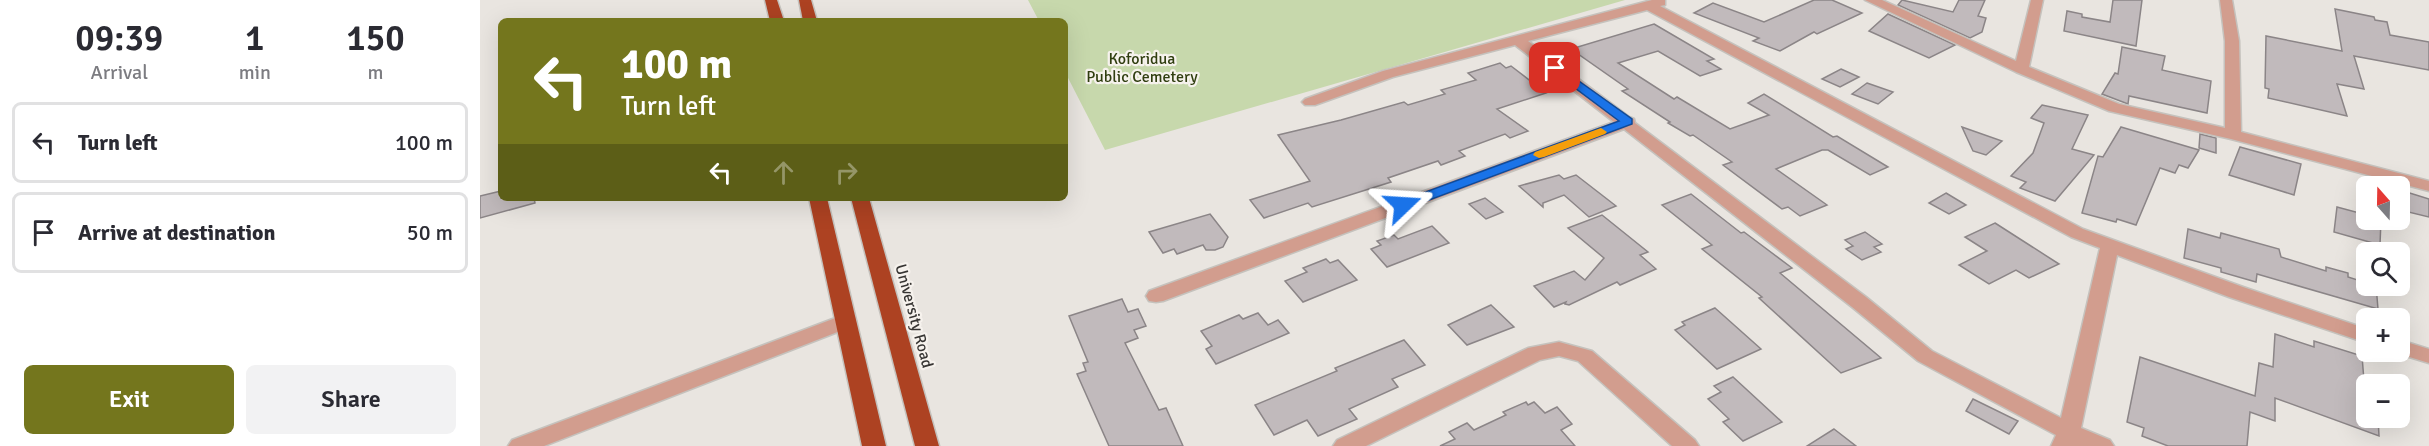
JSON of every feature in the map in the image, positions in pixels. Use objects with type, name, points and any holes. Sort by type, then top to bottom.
[{"type":"highway","points":[[771,0],[776,18]]},
{"type":"highway","points":[[805,0],[809,18]]},
{"type":"highway","points":[[819,201],[874,446]]},
{"type":"highway","name":"University Road","points":[[861,201],[927,446]]},
{"type":"street","points":[[1871,0],[2021,69],[2114,108],[2233,135],[2429,186]]},
{"type":"street","points":[[2021,69],[2037,0]]},
{"type":"street","points":[[2226,0],[2232,41],[2233,135]]},
{"type":"street","points":[[1310,102],[1388,74],[1657,3],[2042,216],[2077,233],[2236,292],[2356,332]]},
{"type":"street","points":[[1519,41],[1628,122],[1925,356],[2066,439],[2102,446]]},
{"type":"street","points":[[1155,296],[1628,122]]},
{"type":"street","points":[[2066,439],[2110,246]]},
{"type":"street","points":[[520,446],[846,321]]},
{"type":"street","points":[[1345,446],[1535,353],[1559,349],[1585,356],[1687,446]]},
{"type":"street","points":[[2410,350],[2429,357]]},
{"type":"green space","name":"Koforidua Public Cemetery","points":[[1028,0],[1625,0],[1105,150],[1068,78],[1068,18],[1037,18]]},
{"type":"building","points":[[1814,0],[1832,0],[1862,13],[1817,34],[1814,32],[1780,51],[1753,41],[1759,38],[1694,13],[1713,3],[1764,22]]},
{"type":"building","points":[[1902,0],[1953,12],[1959,0],[1985,0],[1978,16],[1986,18],[1982,32],[1970,38],[1898,5]]},
{"type":"building","points":[[2113,0],[2142,0],[2136,46],[2064,31],[2067,11],[2082,14],[2082,17],[2110,22]]},
{"type":"building","points":[[2335,9],[2387,22],[2390,35],[2429,42],[2429,70],[2354,56],[2364,89],[2337,84],[2347,116],[2268,98],[2269,89],[2265,88],[2266,36],[2342,51]]},
{"type":"building","points":[[1888,14],[1955,45],[1929,58],[1869,31]]},
{"type":"building","points":[[1654,24],[1714,59],[1707,61],[1721,69],[1700,76],[1658,51],[1618,63],[1674,99],[1677,97],[1730,129],[1769,115],[1748,103],[1764,94],[1833,137],[1837,136],[1888,167],[1870,175],[1828,150],[1822,150],[1776,169],[1827,205],[1800,216],[1788,207],[1782,209],[1723,165],[1732,162],[1693,135],[1690,136],[1668,123],[1670,122],[1622,91],[1628,89],[1571,49]]},
{"type":"building","points":[[2122,47],[2165,56],[2162,70],[2211,81],[2207,113],[2129,96],[2128,104],[2102,94],[2115,73],[2118,74]]},
{"type":"building","points":[[1500,63],[1506,68],[1511,66],[1546,93],[1497,109],[1528,131],[1510,138],[1505,134],[1459,151],[1465,156],[1441,165],[1438,161],[1388,178],[1391,182],[1312,207],[1308,203],[1264,218],[1250,200],[1310,181],[1278,135],[1404,102],[1408,105],[1445,94],[1441,90],[1476,80],[1468,73]]},
{"type":"building","points":[[1841,69],[1859,77],[1840,87],[1822,79]]},
{"type":"building","points":[[1867,83],[1893,92],[1878,104],[1852,94]]},
{"type":"building","points":[[2042,105],[2088,115],[2072,149],[2094,155],[2055,201],[2020,188],[2026,182],[2011,176],[2033,153],[2044,123],[2031,118]]},
{"type":"building","points":[[1962,127],[2002,141],[1986,155],[1973,151]]},
{"type":"building","points":[[2121,127],[2199,150],[2188,168],[2179,165],[2175,173],[2160,168],[2136,225],[2082,213],[2098,156],[2103,157]]},
{"type":"building","points":[[2200,134],[2216,138],[2216,153],[2199,148]]},
{"type":"building","points":[[2240,147],[2301,164],[2294,195],[2229,175]]},
{"type":"building","points":[[1559,175],[1564,179],[1576,175],[1616,206],[1589,217],[1564,195],[1543,203],[1543,207],[1519,186]]},
{"type":"building","points":[[498,192],[498,201],[535,201],[535,203],[480,218],[480,196]]},
{"type":"building","points":[[1946,193],[1966,205],[1949,214],[1929,203]]},
{"type":"building","points":[[2410,193],[2429,199],[2429,217],[2410,212]]},
{"type":"building","points":[[1691,194],[1741,233],[1744,232],[1792,268],[1780,273],[1881,358],[1841,373],[1759,298],[1762,297],[1702,249],[1712,245],[1662,205]]},
{"type":"building","points":[[1485,198],[1503,212],[1486,219],[1469,204]]},
{"type":"building","points":[[2337,207],[2356,212],[2356,230],[2381,230],[2380,242],[2369,242],[2334,232]]},
{"type":"building","points":[[1210,214],[1228,237],[1223,247],[1215,250],[1206,250],[1203,245],[1177,254],[1174,249],[1163,253],[1149,232]]},
{"type":"building","points":[[1602,215],[1648,252],[1640,255],[1656,269],[1620,285],[1617,282],[1569,305],[1565,304],[1566,302],[1554,307],[1534,286],[1574,271],[1585,280],[1604,258],[1568,228]]},
{"type":"building","points":[[1995,223],[2059,264],[2029,278],[2016,270],[1989,284],[1959,265],[1987,251],[1965,237]]},
{"type":"building","points":[[1432,226],[1449,243],[1387,267],[1371,249],[1381,245],[1377,241],[1394,235],[1398,239]]},
{"type":"building","points":[[2188,229],[2220,238],[2221,233],[2279,249],[2281,257],[2326,271],[2326,267],[2348,273],[2348,277],[2356,280],[2356,296],[2377,296],[2378,308],[2257,274],[2256,282],[2221,272],[2221,268],[2184,258]]},
{"type":"building","points":[[1865,232],[1882,244],[1874,247],[1881,252],[1862,260],[1846,249],[1853,246],[1845,240]]},
{"type":"building","points":[[1326,259],[1330,263],[1338,260],[1357,280],[1303,302],[1285,281],[1307,272],[1303,268]]},
{"type":"building","points":[[1122,299],[1128,312],[1138,309],[1146,326],[1134,330],[1138,338],[1125,343],[1159,410],[1166,408],[1183,446],[1109,446],[1077,374],[1086,371],[1083,363],[1088,362],[1069,316]]},
{"type":"building","points":[[1491,305],[1514,327],[1467,345],[1448,325]]},
{"type":"building","points":[[1715,308],[1761,349],[1717,369],[1675,330],[1685,325],[1682,322]]},
{"type":"building","points":[[1258,313],[1268,325],[1278,320],[1289,333],[1216,364],[1206,349],[1212,346],[1201,331],[1239,315],[1243,319]]},
{"type":"building","points":[[2275,334],[2314,347],[2314,341],[2356,354],[2356,362],[2362,362],[2363,374],[2356,374],[2356,428],[2275,398],[2275,421],[2250,412],[2247,446],[2168,446],[2142,436],[2144,428],[2127,422],[2140,357],[2255,396],[2259,363],[2273,367]]},
{"type":"building","points":[[1404,340],[1425,365],[1392,379],[1398,387],[1349,409],[1357,419],[1318,436],[1307,420],[1274,435],[1255,405],[1337,371],[1335,368]]},
{"type":"building","points":[[1733,377],[1782,422],[1743,441],[1723,422],[1729,419],[1708,399],[1721,392],[1714,386]]},
{"type":"building","points":[[1973,399],[2018,421],[2009,434],[1966,411]]},
{"type":"building","points":[[1526,402],[1528,405],[1534,402],[1545,413],[1557,407],[1572,424],[1561,430],[1575,446],[1440,446],[1455,439],[1449,432],[1467,423],[1474,430],[1506,415],[1503,412]]},
{"type":"building","points":[[2357,428],[2379,428],[2379,436]]},
{"type":"building","points":[[1834,429],[1856,446],[1807,446]]},
{"type":"slow traffic","points":[[1539,155],[1601,132]]},
{"type":"route","points":[[1403,205],[1628,122],[1555,68]]}]
